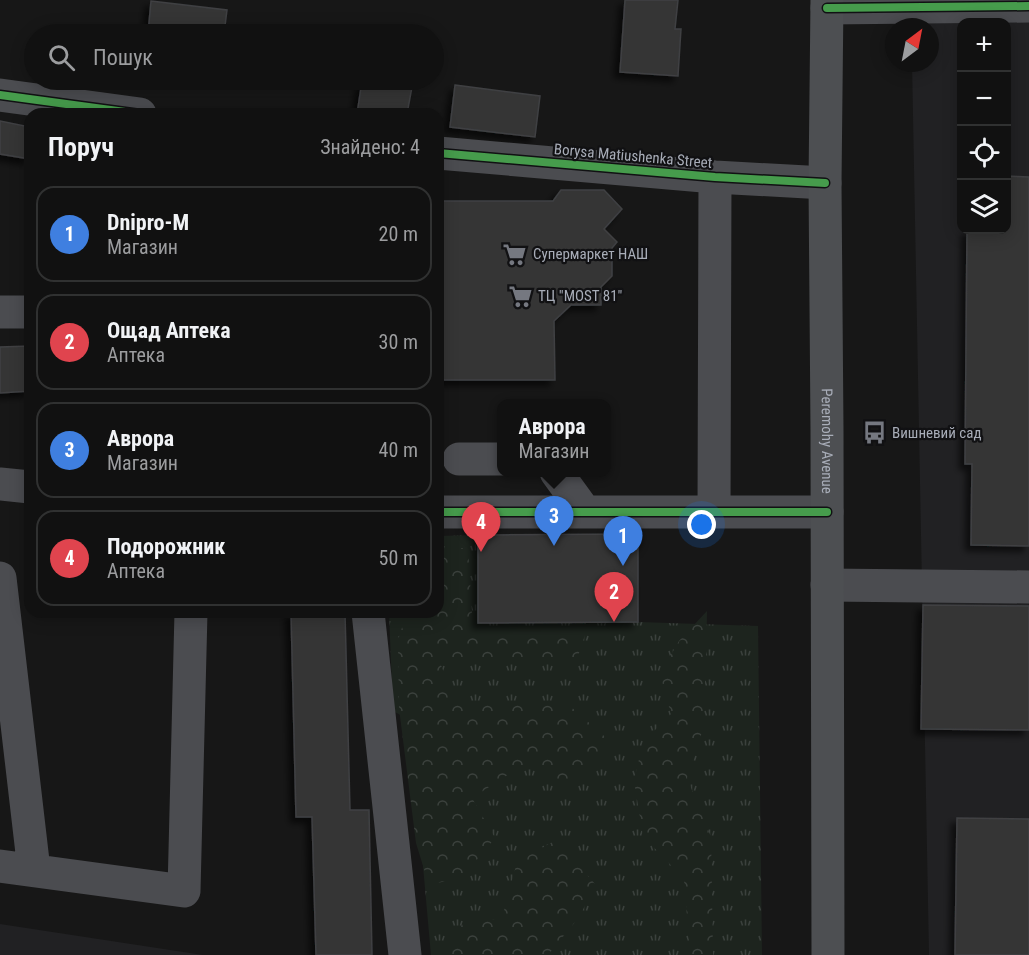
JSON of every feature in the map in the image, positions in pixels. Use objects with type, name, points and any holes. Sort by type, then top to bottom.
[{"type":"main road","name":"Peremohy Avenue","points":[[826,4],[828,955]]},
{"type":"street","points":[[826,4],[1029,6]]},
{"type":"street","points":[[0,95],[96,108]]},
{"type":"street","name":"Borysa Matiushenka Street","points":[[444,154],[715,177],[825,183]]},
{"type":"street","points":[[714,512],[715,177]]},
{"type":"street","points":[[0,312],[24,312]]},
{"type":"street","points":[[459,459],[497,459]]},
{"type":"street","points":[[560,477],[585,512]]},
{"type":"street","points":[[0,484],[24,486]]},
{"type":"street","points":[[444,512],[827,513]]},
{"type":"street","points":[[0,578],[34,870]]},
{"type":"street","points":[[827,585],[1029,587]]},
{"type":"street","points":[[0,866],[184,891],[191,618]]},
{"type":"street","points":[[369,618],[405,955]]},
{"type":"shaded area","points":[[911,0],[1029,0],[1029,955],[929,955],[912,72],[939,72],[939,18],[911,18]]},
{"type":"shaded area","points":[[0,924],[203,955],[0,955]]},
{"type":"green space","points":[[478,535],[479,623],[638,622],[758,626],[762,955],[431,955],[410,720],[393,711],[389,618],[444,618],[444,536]]},
{"type":"green space","points":[[468,547],[473,630],[586,632],[576,662],[440,663],[457,703],[570,706],[612,743],[568,787],[525,764],[472,798],[495,838],[463,877],[429,885],[416,843],[399,708],[398,640],[405,618],[444,618],[444,552]]},
{"type":"green space","points":[[707,611],[702,732],[687,778],[711,837],[713,955],[690,955],[684,879],[643,836],[634,781],[643,742],[671,714],[660,674],[679,641]]},
{"type":"green space","points":[[556,840],[595,884],[580,916],[548,955],[451,955],[462,924],[502,918],[517,862]]},
{"type":"building","points":[[625,0],[678,0],[675,29],[681,29],[678,76],[620,72]]},
{"type":"building","points":[[151,1],[227,10],[225,24],[149,24]]},
{"type":"building","points":[[455,85],[540,96],[535,137],[450,127]]},
{"type":"building","points":[[361,90],[411,90],[408,108],[358,108]]},
{"type":"building","points":[[0,121],[24,126],[24,158],[0,154]]},
{"type":"building","points":[[1011,176],[1029,177],[1029,546],[971,545],[972,464],[965,464],[967,234],[1011,234]]},
{"type":"building","name":"ТЦ \"MOST 81\"","points":[[561,190],[604,190],[622,209],[604,229],[617,242],[612,248],[612,276],[601,287],[601,305],[571,305],[554,321],[555,380],[444,380],[444,201],[553,201]]},
{"type":"building","points":[[24,346],[24,391],[0,393],[0,347]]},
{"type":"building","points":[[638,534],[638,622],[478,623],[478,535]]},
{"type":"building","points":[[923,605],[1029,606],[1029,730],[921,729]]},
{"type":"building","points":[[291,618],[345,618],[350,810],[369,810],[372,955],[316,955],[312,817],[296,817]]},
{"type":"building","points":[[957,818],[1029,819],[1029,955],[955,955]]},
{"type":"cycle path","points":[[827,8],[1029,6]]},
{"type":"cycle path","points":[[0,95],[96,108]]},
{"type":"cycle path","points":[[444,154],[715,177],[825,183]]},
{"type":"cycle path","points":[[444,512],[827,512]]},
{"type":"place","name":"Супермаркет НАШ","points":[[515,254]]},
{"type":"place","name":"ТЦ \"MOST 81\"","points":[[520,296]]},
{"type":"place","name":"Вишневий сад","points":[[874,433]]},
{"type":"place","name":"Аврора","points":[[554,546]]},
{"type":"place","name":"Подорожник","points":[[481,552]]},
{"type":"place","name":"Dnipro-M","points":[[623,566]]},
{"type":"place","name":"Ощад Аптека","points":[[614,622]]}]
